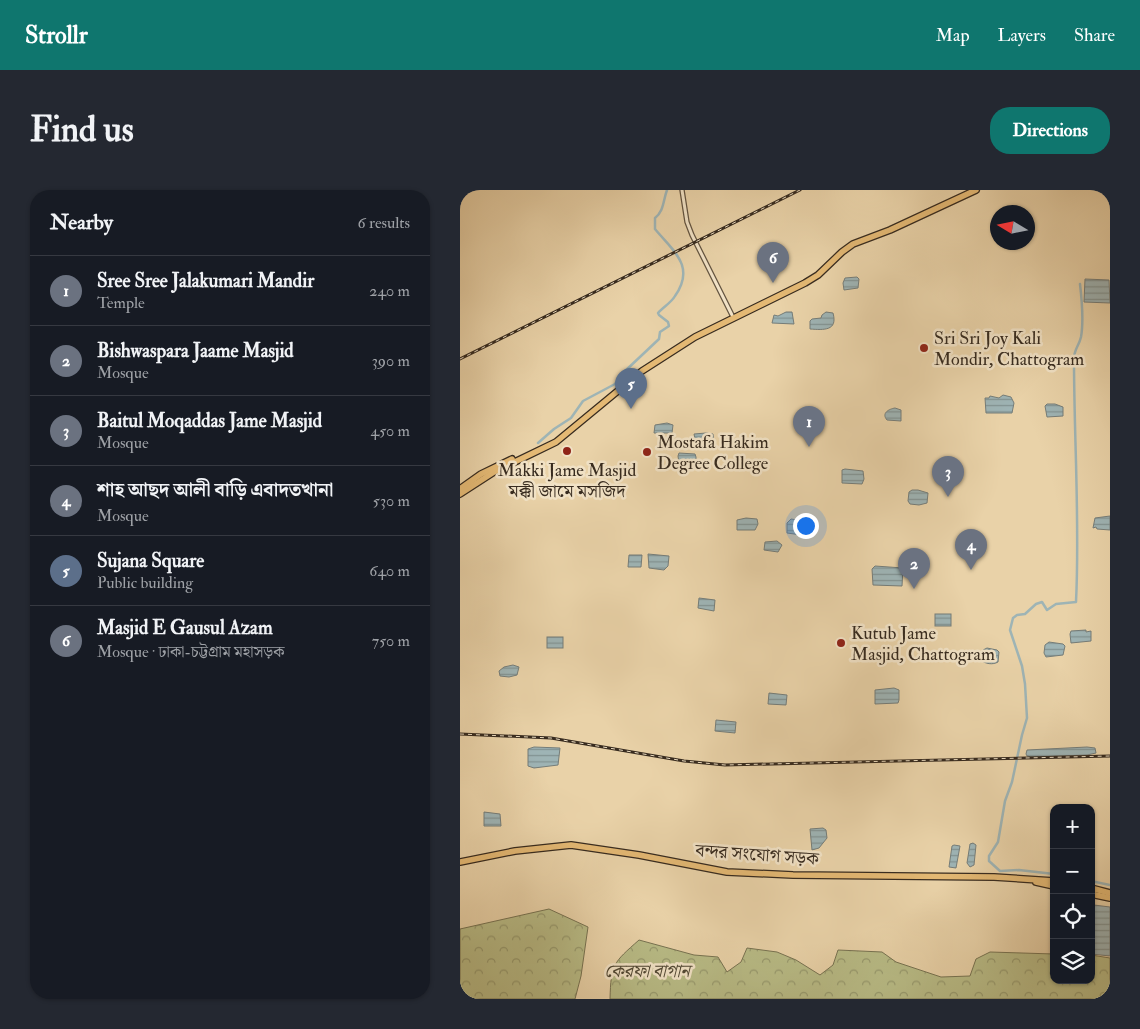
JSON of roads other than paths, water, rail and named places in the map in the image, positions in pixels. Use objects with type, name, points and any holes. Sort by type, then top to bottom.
[{"type":"highway","points":[[460,494],[494,472],[556,442],[642,371],[706,328],[802,281],[826,264],[840,250],[853,242],[968,190]]},
{"type":"highway","points":[[460,489],[481,474],[548,442],[567,430],[647,363],[706,330],[805,283],[818,275],[853,244],[890,230],[976,190]]},
{"type":"highway","name":"বন্দর সংযোগ সড়ক","points":[[460,862],[515,851],[571,845],[638,855],[727,872],[793,875],[928,875],[1050,881]]},
{"type":"highway","points":[[1015,878],[1050,885]]},
{"type":"highway","points":[[1095,889],[1110,893]]},
{"type":"highway","points":[[1095,895],[1110,898]]},
{"type":"street","points":[[682,190],[687,222],[692,236],[732,315]]},
{"type":"waterway","points":[[538,443],[571,418],[583,401],[615,384],[624,372],[659,339],[660,332],[669,326],[668,322],[658,313],[673,298],[681,285],[683,267],[675,252],[655,229],[655,218],[662,209],[667,190]]},
{"type":"waterway","points":[[1050,874],[1019,870],[1000,871],[989,861],[989,856],[998,842],[1005,801],[1012,782],[1027,718],[1022,666],[1010,630],[1013,618],[1017,615],[1025,614],[1036,604],[1042,602],[1047,610],[1056,604],[1076,602],[1077,541],[1074,359],[1082,331],[1080,284]]},
{"type":"waterway","points":[[1095,882],[1110,885]]},
{"type":"railway","points":[[460,359],[800,190]]},
{"type":"railway","points":[[460,734],[551,738],[684,761],[725,765],[1110,756]]},
{"type":"place","name":"Masjid E Gausul Azam","points":[[773,283]]},
{"type":"place","name":"Sri Sri Joy Kali Mondir, Chattogram","points":[[924,348]]},
{"type":"place","name":"Sujana Square","points":[[631,409]]},
{"type":"place","name":"Sree Sree Jalakumari Mandir","points":[[809,447]]},
{"type":"place","name":"Makki Jame Masjid মক্কী জামে মসজিদ","points":[[567,451]]},
{"type":"place","name":"Mostafa Hakim Degree College","points":[[647,452]]},
{"type":"place","name":"Baitul Moqaddas Jame Masjid","points":[[948,497]]},
{"type":"place","name":"শাহ আছদ আলী বাড়ি এবাদতখানা","points":[[971,570]]},
{"type":"place","name":"Bishwaspara Jaame Masjid","points":[[914,589]]},
{"type":"place","name":"Kutub Jame Masjid, Chattogram","points":[[841,643]]},
{"type":"park label","name":"কেরফা বাগান","points":[[647,971]]}]
